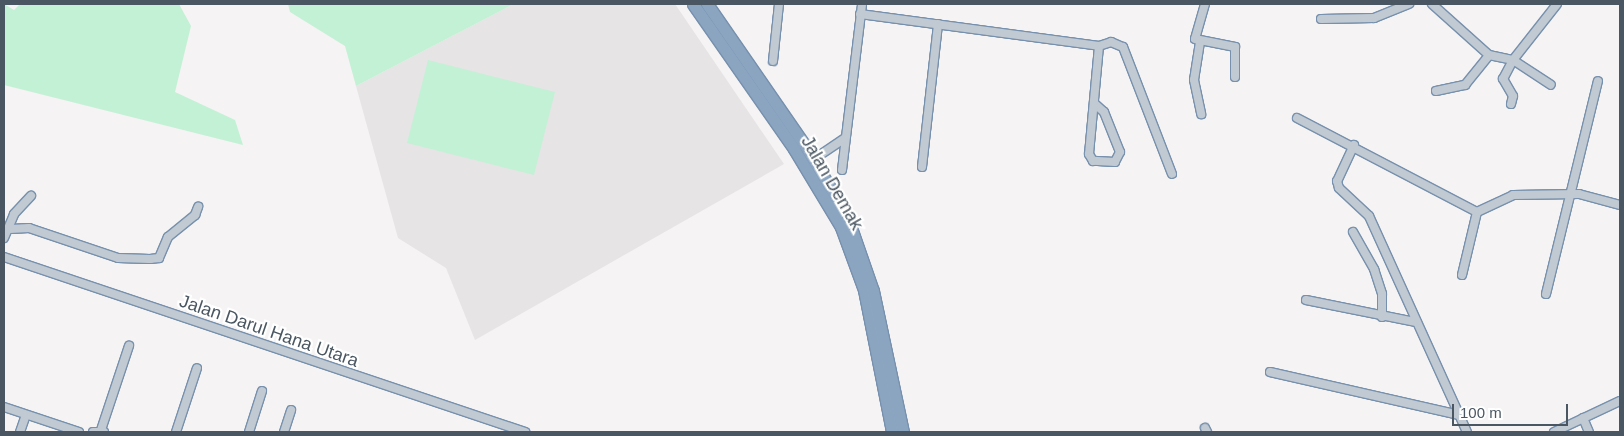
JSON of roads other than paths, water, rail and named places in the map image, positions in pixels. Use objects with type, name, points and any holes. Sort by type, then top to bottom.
[{"type":"highway","name":"Jalan Demak","points":[[693,4],[794,149],[841,227],[864,290],[892,432]]},
{"type":"highway","name":"Jalan Demak","points":[[707,4],[814,160],[847,216],[864,257],[903,432]]},
{"type":"street","points":[[773,61],[779,4]]},
{"type":"street","points":[[842,170],[844,140],[862,4]]},
{"type":"street","points":[[1205,4],[1194,35],[1200,42],[1235,47],[1235,77]]},
{"type":"street","points":[[1321,18],[1374,18],[1409,4]]},
{"type":"street","points":[[1432,4],[1489,55],[1513,60],[1552,85]]},
{"type":"street","points":[[1511,104],[1514,96],[1503,79],[1513,60],[1557,4]]},
{"type":"street","points":[[860,14],[1099,46],[1111,42],[1123,47],[1172,174]]},
{"type":"street","points":[[922,167],[938,24]]},
{"type":"street","points":[[1200,42],[1194,80],[1201,114]]},
{"type":"street","points":[[1095,104],[1104,112],[1120,152],[1115,162],[1090,158],[1099,46]]},
{"type":"street","points":[[1436,91],[1465,85],[1489,55]]},
{"type":"street","points":[[1546,294],[1598,81]]},
{"type":"street","points":[[1298,118],[1354,145],[1477,212]]},
{"type":"street","points":[[814,160],[844,140]]},
{"type":"street","points":[[1354,145],[1337,181],[1339,188],[1369,216],[1415,322],[1467,432]]},
{"type":"street","points":[[1477,212],[1514,195],[1569,197],[1580,194],[1620,205]]},
{"type":"street","points":[[4,238],[10,230],[14,214],[32,196]]},
{"type":"street","points":[[10,230],[29,228],[118,258],[150,260],[159,258],[168,237],[195,215],[198,206]]},
{"type":"street","points":[[1462,275],[1477,212]]},
{"type":"street","points":[[1353,232],[1374,269],[1382,294],[1382,317]]},
{"type":"street","name":"Jalan Darul Hana Utara","points":[[4,258],[526,432]]},
{"type":"street","points":[[1306,300],[1382,317],[1415,322]]},
{"type":"street","points":[[99,432],[129,346]]},
{"type":"street","points":[[176,432],[197,368]]},
{"type":"street","points":[[1270,372],[1459,415]]},
{"type":"street","points":[[249,432],[262,391]]},
{"type":"street","points":[[1554,432],[1620,401]]},
{"type":"street","points":[[4,407],[79,432]]},
{"type":"street","points":[[284,432],[291,410]]},
{"type":"street","points":[[20,432],[26,414]]},
{"type":"street","points":[[1583,418],[1589,432]]}]
